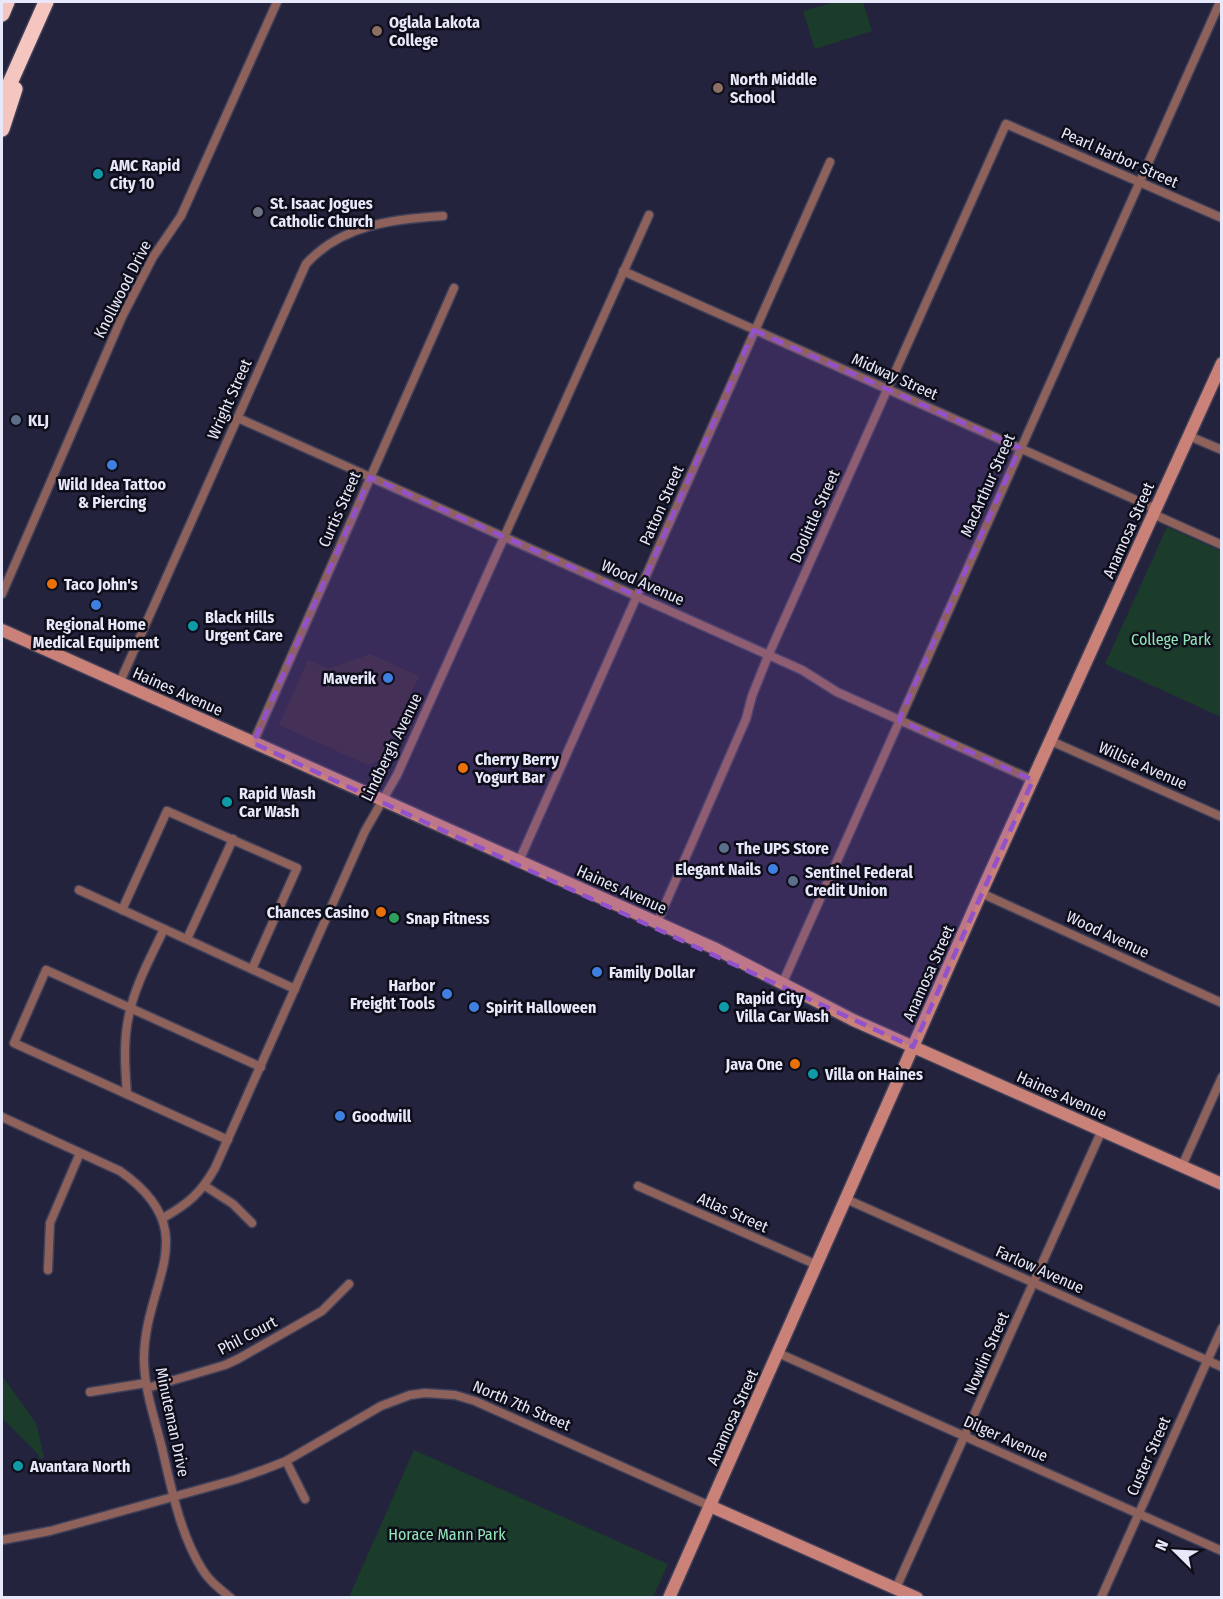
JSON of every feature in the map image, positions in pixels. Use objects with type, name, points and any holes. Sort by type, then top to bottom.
[{"type":"highway","points":[[2,14],[7,2]]},
{"type":"highway","points":[[2,101],[46,2]]},
{"type":"highway","points":[[2,129],[15,94],[18,64]]},
{"type":"main road","name":"Anamosa Street","points":[[669,1598],[981,893],[1221,363]]},
{"type":"main road","name":"Haines Avenue","points":[[2,630],[725,953],[853,1020],[1221,1184]]},
{"type":"main road","name":"North 7th Street","points":[[710,1506],[917,1598]]},
{"type":"street","name":"Knollwood Drive","points":[[2,594],[122,317],[153,257],[181,216],[277,2]]},
{"type":"street","name":"MacArthur Street","points":[[783,982],[1220,2]]},
{"type":"street","name":"Pearl Harbor Street","points":[[1006,124],[1221,218]]},
{"type":"street","name":"Doolittle Street","points":[[657,923],[746,719],[752,696],[768,656],[1006,124]]},
{"type":"street","name":"Patton Street","points":[[519,861],[830,162]]},
{"type":"street","name":"Lindbergh Avenue","points":[[163,1218],[192,1200],[205,1186],[228,1140],[366,831],[397,775],[649,215]]},
{"type":"street","name":"Wright Street","points":[[119,684],[238,418],[298,277],[306,264],[327,244],[346,234],[366,227],[409,218],[443,216]]},
{"type":"street","name":"Midway Street","points":[[623,271],[1020,448],[1221,545]]},
{"type":"street","name":"Curtis Street","points":[[253,743],[454,288]]},
{"type":"street","name":"Wood Avenue","points":[[238,418],[802,670],[837,692],[1033,780]]},
{"type":"street","points":[[1189,436],[1221,450]]},
{"type":"street","name":"Willsie Avenue","points":[[1051,741],[1221,817]]},
{"type":"street","points":[[122,910],[167,810],[297,868],[252,969]]},
{"type":"street","points":[[187,939],[233,839]]},
{"type":"street","points":[[79,891],[295,989]]},
{"type":"street","name":"Wood Avenue","points":[[981,893],[1221,1003]]},
{"type":"street","points":[[127,1094],[125,1041],[131,1008],[164,929]]},
{"type":"street","points":[[228,1140],[14,1043],[46,970],[261,1067]]},
{"type":"street","points":[[1182,1167],[1221,1077]]},
{"type":"street","name":"Minuteman Drive","points":[[2,1117],[120,1171],[137,1182],[148,1194],[163,1218],[167,1236],[167,1255],[146,1338],[144,1360],[146,1386],[174,1497],[194,1553],[209,1579],[231,1598]]},
{"type":"street","name":"Nowlin Street","points":[[896,1588],[1102,1131]]},
{"type":"street","points":[[48,1270],[50,1223],[80,1153]]},
{"type":"street","points":[[205,1186],[233,1204],[252,1223]]},
{"type":"street","name":"Atlas Street","points":[[638,1186],[817,1265]]},
{"type":"street","name":"Farlow Avenue","points":[[846,1199],[1221,1367]]},
{"type":"street","name":"Phil Court","points":[[90,1392],[146,1386],[225,1365],[322,1311],[349,1284]]},
{"type":"street","name":"Custer Street","points":[[1101,1598],[1221,1328]]},
{"type":"street","name":"Dilger Avenue","points":[[778,1353],[1221,1551]]},
{"type":"street","name":"North 7th Street","points":[[2,1540],[41,1533],[234,1480],[286,1461],[381,1406],[410,1395],[425,1393],[455,1395],[475,1401],[710,1506]]},
{"type":"street","points":[[286,1461],[305,1498]]},
{"type":"highlighted area","points":[[754,330],[1020,448],[899,720],[1033,780],[913,1047],[253,743],[370,477],[637,596]]},
{"type":"shaded area","points":[[370,654],[419,676],[381,760],[368,765],[279,725],[308,660],[328,669]]},
{"type":"green space","points":[[835,2],[863,2],[872,31],[815,49],[803,11]]},
{"type":"green space","name":"College Park","points":[[1167,527],[1221,551],[1221,717],[1105,664]]},
{"type":"green space","points":[[2,1376],[36,1423],[44,1458],[39,1458],[38,1454],[2,1418]]},
{"type":"green space","name":"Horace Mann Park","points":[[414,1450],[668,1564],[653,1597],[349,1597]]},
{"type":"place","name":"Oglala Lakota College","points":[[377,31]]},
{"type":"place","name":"North Middle School","points":[[718,88]]},
{"type":"place","name":"AMC Rapid City 10","points":[[98,174]]},
{"type":"place","name":"St. Isaac Jogues Catholic Church","points":[[258,212]]},
{"type":"place","name":"KLJ","points":[[16,420]]},
{"type":"place","name":"Wild Idea Tattoo & Piercing","points":[[112,465]]},
{"type":"place","name":"Taco John's","points":[[52,584]]},
{"type":"place","name":"Regional Home Medical Equipment","points":[[96,605]]},
{"type":"place","name":"Black Hills Urgent Care","points":[[193,626]]},
{"type":"place","name":"Maverik","points":[[388,678]]},
{"type":"place","name":"Cherry Berry Yogurt Bar","points":[[463,768]]},
{"type":"place","name":"Rapid Wash Car Wash","points":[[227,802]]},
{"type":"place","name":"The UPS Store","points":[[724,848]]},
{"type":"place","name":"Elegant Nails","points":[[773,869]]},
{"type":"place","name":"Sentinel Federal Credit Union","points":[[793,881]]},
{"type":"place","name":"Chances Casino","points":[[381,912]]},
{"type":"place","name":"Snap Fitness","points":[[394,918]]},
{"type":"place","name":"Family Dollar","points":[[597,972]]},
{"type":"place","name":"Harbor Freight Tools","points":[[447,994]]},
{"type":"place","name":"Spirit Halloween","points":[[474,1007]]},
{"type":"place","name":"Rapid City Villa Car Wash","points":[[724,1007]]},
{"type":"place","name":"Java One","points":[[795,1064]]},
{"type":"place","name":"Villa on Haines","points":[[813,1074]]},
{"type":"place","name":"Goodwill","points":[[340,1116]]},
{"type":"place","name":"Avantara North","points":[[18,1466]]}]
